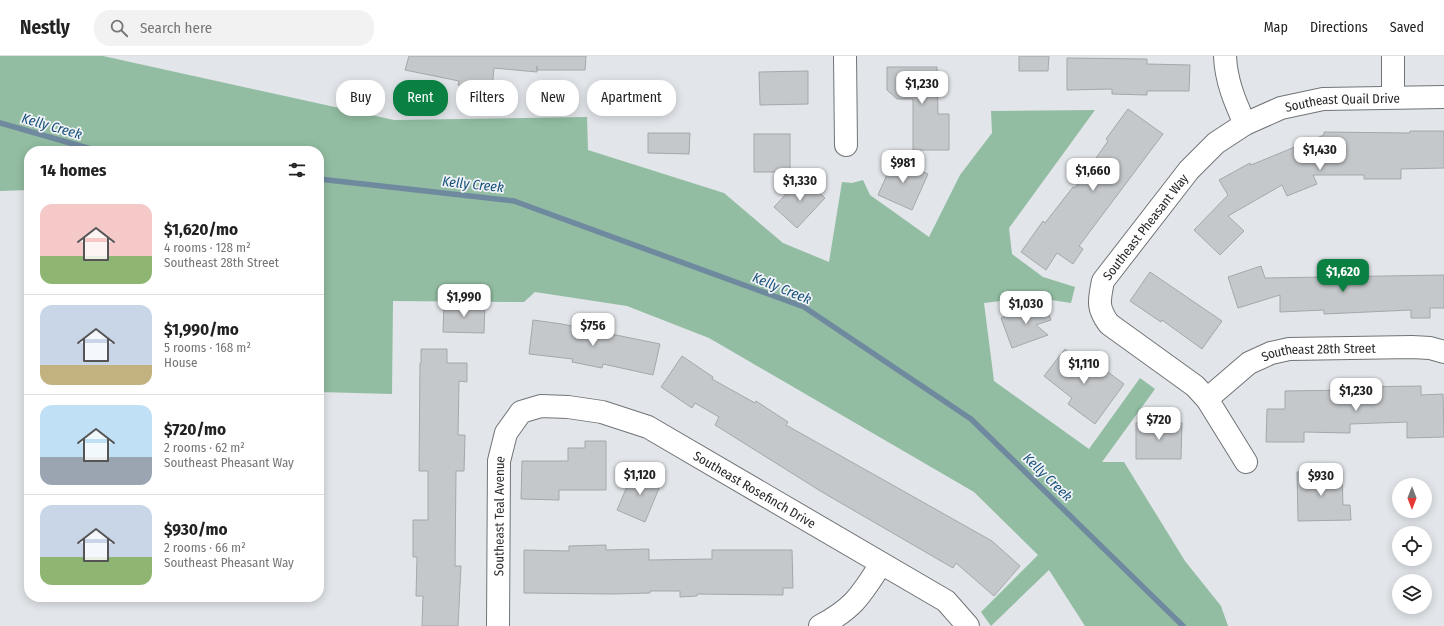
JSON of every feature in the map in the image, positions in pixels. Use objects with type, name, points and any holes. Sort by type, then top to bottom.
[{"type":"street","points":[[845,56],[846,145]]},
{"type":"street","points":[[1225,56],[1232,93],[1245,124]]},
{"type":"street","points":[[1393,56],[1393,97]]},
{"type":"street","name":"Southeast Quail Drive","points":[[1245,124],[1281,108],[1323,99],[1444,97]]},
{"type":"street","name":"Southeast Pheasant Way","points":[[1245,124],[1216,143],[1189,170],[1103,281],[1099,298],[1100,312],[1109,324],[1195,386],[1207,399],[1246,462]]},
{"type":"street","name":"Southeast 28th Street","points":[[1207,399],[1249,362],[1271,353],[1289,349],[1412,347],[1430,348],[1444,352]]},
{"type":"street","name":"Southeast Rosefinch Drive","points":[[521,412],[541,406],[568,407],[602,412],[648,427],[946,602],[968,626]]},
{"type":"street","name":"Southeast Teal Avenue","points":[[498,626],[499,462],[506,433],[521,412]]},
{"type":"street","points":[[820,626],[841,614],[858,599],[881,564]]},
{"type":"green space","points":[[0,56],[103,56],[336,107],[336,116],[376,116],[394,120],[587,117],[588,150],[724,193],[783,243],[829,262],[842,182],[852,183],[863,180],[870,195],[929,237],[960,175],[992,133],[991,111],[1095,110],[1009,228],[1012,254],[1043,277],[1075,287],[1071,303],[1032,297],[984,303],[994,381],[1089,449],[1140,378],[1155,389],[1102,462],[1124,462],[1185,561],[1221,606],[1228,626],[1085,626],[1049,570],[991,626],[981,612],[1038,555],[974,492],[709,338],[627,306],[535,292],[524,302],[393,301],[392,394],[324,392],[324,146],[24,146],[24,190],[0,191]]},
{"type":"building","points":[[409,56],[586,56],[585,70],[537,70],[537,72],[494,68],[493,80],[456,80],[405,70]]},
{"type":"building","points":[[1019,56],[1049,56],[1048,71],[1019,71]]},
{"type":"building","points":[[1067,58],[1147,59],[1147,64],[1190,65],[1189,91],[1147,91],[1147,95],[1112,94],[1112,89],[1067,90]]},
{"type":"building","points":[[887,67],[937,67],[938,114],[949,114],[949,150],[913,150],[913,99],[897,99],[887,90]]},
{"type":"building","points":[[808,71],[808,104],[760,105],[759,72]]},
{"type":"building","points":[[1128,109],[1163,134],[1079,246],[1083,249],[1073,264],[1057,253],[1046,270],[1021,252],[1043,221],[1045,223],[1073,187],[1075,188],[1108,141],[1106,139]]},
{"type":"building","points":[[1410,131],[1444,131],[1444,168],[1401,169],[1401,179],[1364,179],[1364,175],[1313,175],[1317,184],[1287,196],[1282,185],[1228,216],[1244,231],[1220,255],[1194,230],[1228,195],[1219,180],[1250,163],[1251,165],[1324,135],[1324,132],[1410,133]]},
{"type":"building","points":[[648,133],[690,133],[689,154],[648,153]]},
{"type":"building","points":[[754,134],[790,134],[790,172],[754,172]]},
{"type":"building","points":[[894,159],[928,174],[912,210],[878,195]]},
{"type":"building","points":[[802,177],[825,198],[797,228],[774,207]]},
{"type":"building","points":[[1261,266],[1265,278],[1444,275],[1444,308],[1430,308],[1430,318],[1411,318],[1411,310],[1324,314],[1324,310],[1280,312],[1280,295],[1238,308],[1228,277]]},
{"type":"building","points":[[1150,272],[1222,321],[1202,349],[1162,320],[1161,322],[1130,301]]},
{"type":"building","points":[[1044,302],[1051,320],[1036,325],[1048,335],[1012,348],[1001,318]]},
{"type":"building","points":[[444,303],[485,303],[484,333],[443,332]]},
{"type":"building","points":[[533,320],[562,324],[660,344],[653,375],[603,364],[602,368],[572,362],[573,359],[529,354]]},
{"type":"building","points":[[421,349],[447,349],[447,363],[467,363],[467,382],[459,381],[458,435],[465,435],[464,471],[456,471],[455,566],[461,566],[458,626],[422,626],[423,596],[416,596],[417,557],[413,557],[413,520],[428,520],[428,471],[419,471]]},
{"type":"building","points":[[1065,349],[1092,371],[1097,364],[1124,384],[1095,424],[1068,404],[1072,398],[1044,376]]},
{"type":"building","points":[[682,356],[713,377],[712,379],[755,403],[756,401],[788,422],[786,425],[992,541],[1020,566],[994,596],[956,563],[953,568],[822,492],[715,425],[719,417],[695,403],[692,408],[661,387]]},
{"type":"building","points":[[1421,386],[1421,395],[1443,394],[1444,437],[1407,438],[1407,422],[1350,424],[1350,433],[1304,432],[1304,442],[1266,442],[1267,409],[1285,409],[1285,391],[1355,390],[1355,387]]},
{"type":"building","points":[[1136,423],[1182,423],[1181,459],[1136,459]]},
{"type":"building","points":[[585,441],[606,441],[606,490],[559,490],[559,500],[521,499],[522,461],[568,461],[568,448],[585,448]]},
{"type":"building","points":[[634,470],[662,481],[645,522],[617,510]]},
{"type":"building","points":[[1342,471],[1343,505],[1350,505],[1351,520],[1298,521],[1297,472]]},
{"type":"building","points":[[606,545],[606,550],[649,549],[649,560],[712,559],[712,550],[792,550],[793,588],[783,588],[783,595],[697,594],[697,596],[680,597],[680,591],[650,591],[650,593],[613,594],[524,593],[524,550],[569,551],[569,546]]},
{"type":"waterway","name":"Kelly Creek","points":[[0,123],[80,146]]},
{"type":"waterway","name":"Kelly Creek","points":[[324,180],[514,201],[804,307],[971,419],[1183,626]]}]
